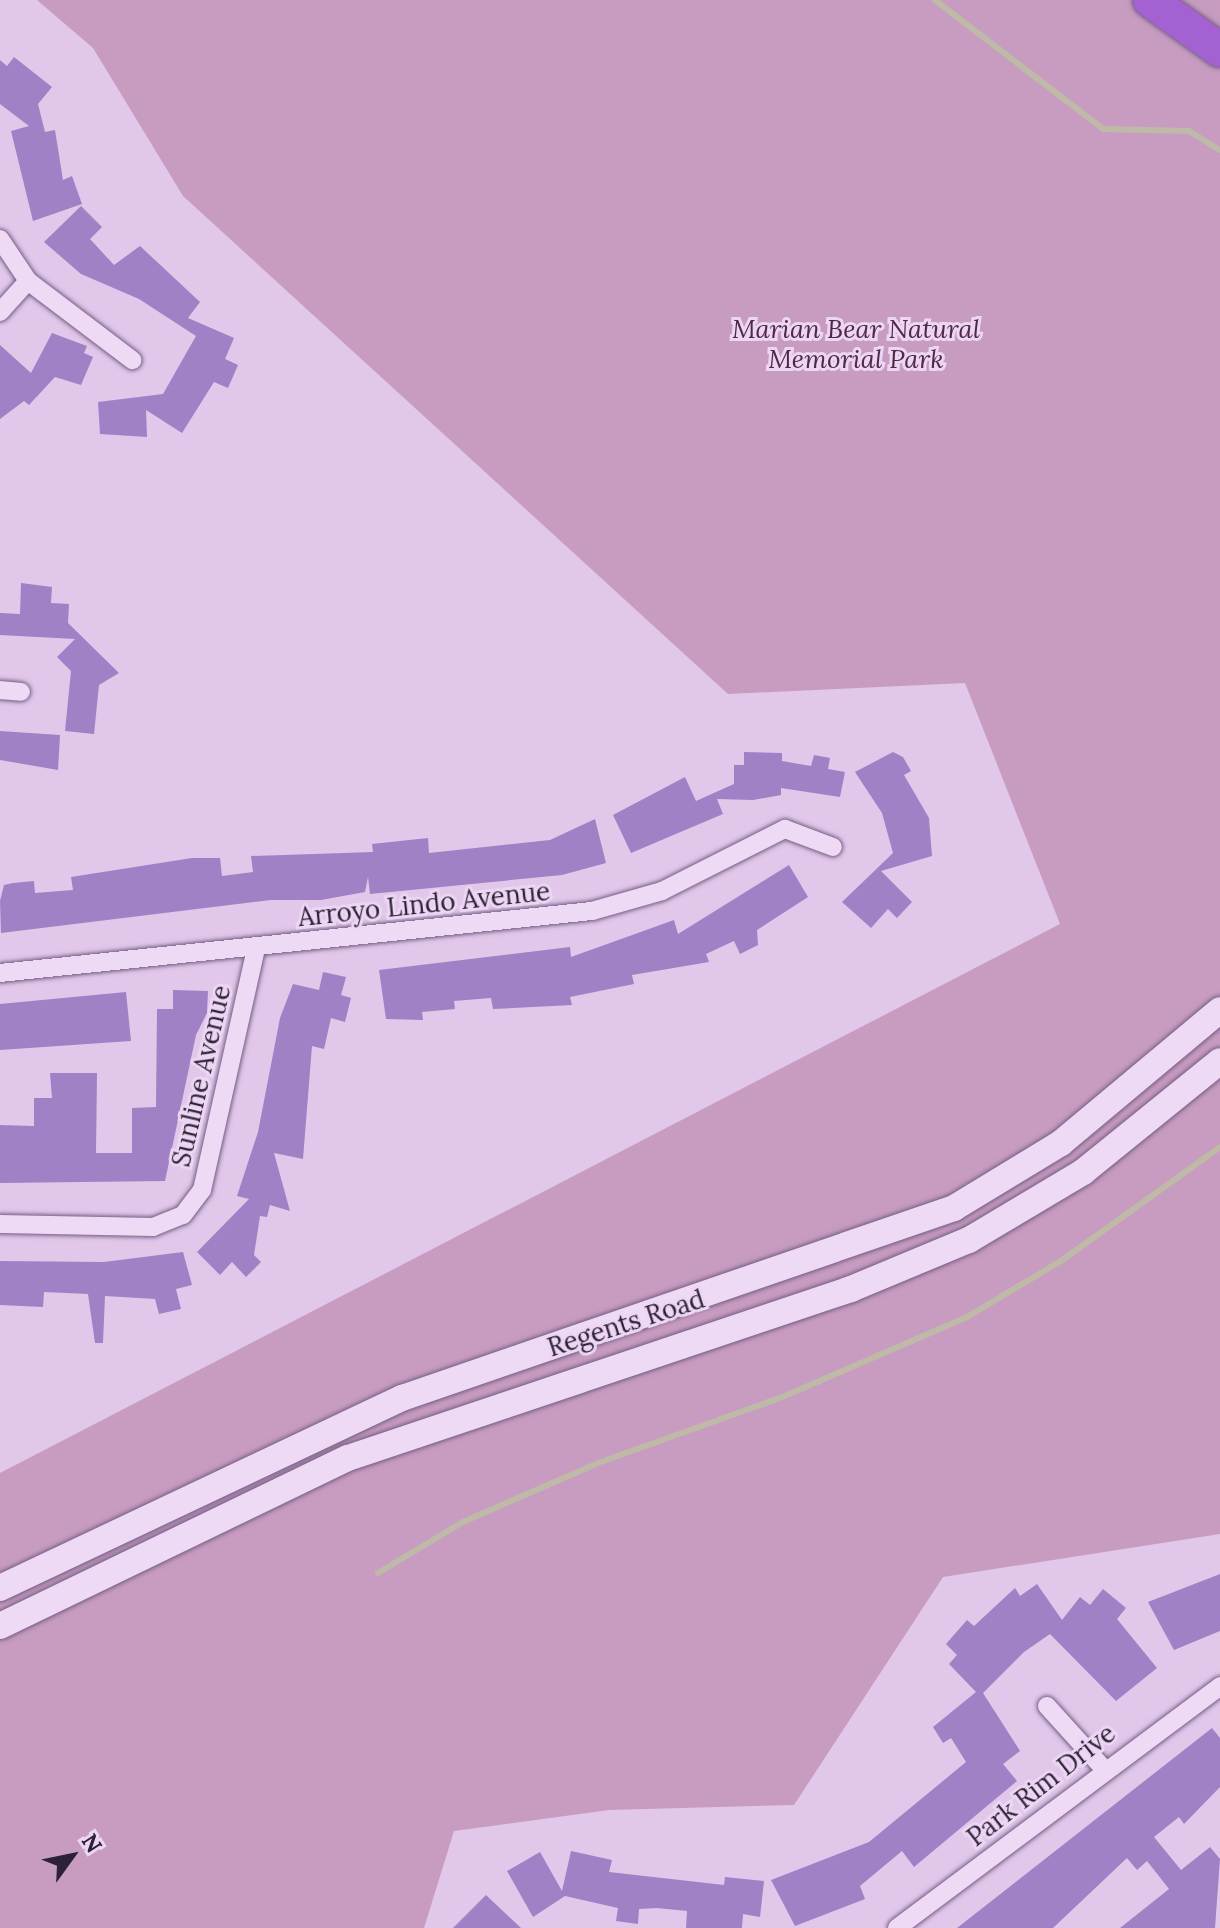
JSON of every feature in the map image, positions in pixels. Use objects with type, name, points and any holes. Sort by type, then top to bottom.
[{"type":"highway","points":[[1150,0],[1220,50]]},
{"type":"main road","name":"Regents Road","points":[[0,1588],[402,1398],[954,1208],[1061,1143],[1220,1010]]},
{"type":"main road","name":"Regents Road","points":[[0,1626],[348,1458],[851,1289],[969,1240],[1083,1172],[1220,1061]]},
{"type":"street","points":[[0,239],[28,281],[132,360]]},
{"type":"street","points":[[0,312],[28,281]]},
{"type":"street","points":[[0,690],[21,692]]},
{"type":"street","name":"Arroyo Lindo Avenue","points":[[0,973],[256,949],[592,911],[662,891],[785,829],[833,847]]},
{"type":"street","name":"Sunline Avenue","points":[[0,1224],[153,1227],[183,1215],[202,1190],[256,949]]},
{"type":"street","name":"Park Rim Drive","points":[[897,1928],[1104,1769],[1220,1686]]},
{"type":"street","points":[[1047,1706],[1104,1769]]},
{"type":"green space","name":"Marian Bear Natural Memorial Park","points":[[37,0],[1220,0],[1220,1534],[943,1577],[794,1805],[609,1810],[454,1831],[424,1928],[0,1928],[0,1473],[1060,924],[965,683],[728,694],[183,196],[93,48]]},
{"type":"building","points":[[14,57],[52,87],[38,104],[45,132],[55,130],[63,180],[72,176],[82,204],[33,221],[11,131],[29,126],[0,104],[0,60],[7,66]]},
{"type":"building","points":[[81,206],[102,227],[90,239],[114,265],[140,246],[200,302],[188,318],[234,338],[225,359],[238,365],[228,388],[214,382],[182,433],[146,410],[147,437],[100,434],[98,402],[163,394],[196,336],[139,299],[81,274],[44,242]]},
{"type":"building","points":[[52,333],[87,346],[84,353],[93,357],[81,385],[55,377],[29,405],[24,401],[0,419],[0,345],[31,373]]},
{"type":"building","points":[[21,583],[52,587],[51,603],[69,604],[68,623],[119,673],[99,685],[94,734],[65,731],[71,671],[57,657],[75,639],[0,635],[0,613],[20,614]]},
{"type":"building","points":[[0,731],[60,735],[58,770],[0,760]]},
{"type":"building","points":[[744,752],[782,753],[782,761],[811,766],[814,755],[830,758],[828,769],[845,772],[840,797],[781,788],[781,795],[753,800],[717,799],[723,814],[631,853],[613,815],[685,777],[696,801],[734,784],[734,765],[744,765]]},
{"type":"building","points":[[893,752],[903,757],[911,771],[904,775],[929,818],[932,856],[881,871],[912,902],[897,918],[888,909],[871,928],[842,902],[893,853],[882,813],[855,772]]},
{"type":"building","points":[[595,819],[606,863],[562,875],[370,894],[368,877],[365,892],[321,900],[271,900],[1,933],[0,901],[4,885],[13,883],[34,881],[35,893],[73,890],[71,877],[192,858],[220,858],[222,876],[253,872],[251,856],[373,852],[372,844],[428,838],[429,853],[550,840]]},
{"type":"building","points":[[789,865],[808,897],[757,930],[758,945],[740,954],[734,941],[706,954],[709,962],[632,975],[634,984],[570,997],[572,1005],[493,1009],[491,998],[454,1001],[455,1009],[422,1012],[423,1020],[386,1019],[379,970],[570,947],[571,957],[674,920],[678,934]]},
{"type":"building","points":[[323,972],[346,977],[341,995],[351,998],[345,1022],[331,1018],[324,1049],[312,1046],[303,1159],[274,1153],[290,1211],[270,1205],[267,1217],[260,1216],[254,1255],[261,1262],[246,1277],[232,1262],[220,1275],[197,1252],[249,1199],[237,1196],[258,1132],[280,1018],[293,984],[319,990]]},
{"type":"building","points":[[173,990],[208,991],[207,1013],[196,1035],[165,1181],[0,1183],[0,1125],[34,1126],[34,1098],[52,1098],[50,1073],[97,1073],[96,1153],[132,1153],[132,1108],[156,1107],[157,1009],[173,1009]]},
{"type":"building","points":[[126,992],[131,1041],[0,1050],[0,1004]]},
{"type":"building","points":[[183,1252],[192,1285],[176,1289],[181,1309],[159,1314],[155,1299],[105,1296],[103,1343],[95,1343],[88,1294],[44,1292],[43,1307],[0,1305],[0,1261],[104,1262]]},
{"type":"building","points":[[1220,1574],[1220,1631],[1174,1650],[1148,1602]]},
{"type":"building","points":[[1037,1584],[1062,1620],[1080,1597],[1090,1605],[1103,1589],[1126,1608],[1117,1619],[1157,1668],[1116,1701],[1050,1634],[1024,1652],[983,1693],[1020,1751],[1003,1764],[1017,1781],[914,1867],[902,1851],[860,1886],[865,1899],[795,1926],[771,1880],[869,1842],[966,1762],[951,1738],[943,1743],[933,1727],[976,1692],[949,1664],[957,1655],[946,1644],[967,1620],[974,1626],[1015,1588],[1020,1596]]},
{"type":"building","points":[[1212,1728],[1220,1738],[1220,1787],[1184,1824],[1179,1817],[1154,1837],[1181,1870],[1210,1847],[1220,1859],[1215,1928],[1120,1928],[1169,1889],[1147,1861],[1137,1870],[1127,1858],[1053,1928],[957,1928]]},
{"type":"building","points":[[571,1851],[612,1860],[609,1872],[724,1885],[725,1877],[764,1881],[760,1917],[743,1914],[742,1928],[686,1928],[687,1911],[639,1909],[638,1924],[616,1921],[618,1908],[565,1896],[533,1917],[507,1871],[540,1852],[562,1891]]},
{"type":"building","points":[[486,1895],[521,1928],[453,1928]]},
{"type":"waterway","points":[[935,0],[1103,129],[1189,131],[1220,150]]},
{"type":"waterway","points":[[378,1573],[463,1522],[598,1463],[780,1398],[967,1317],[1061,1261],[1220,1147]]}]
